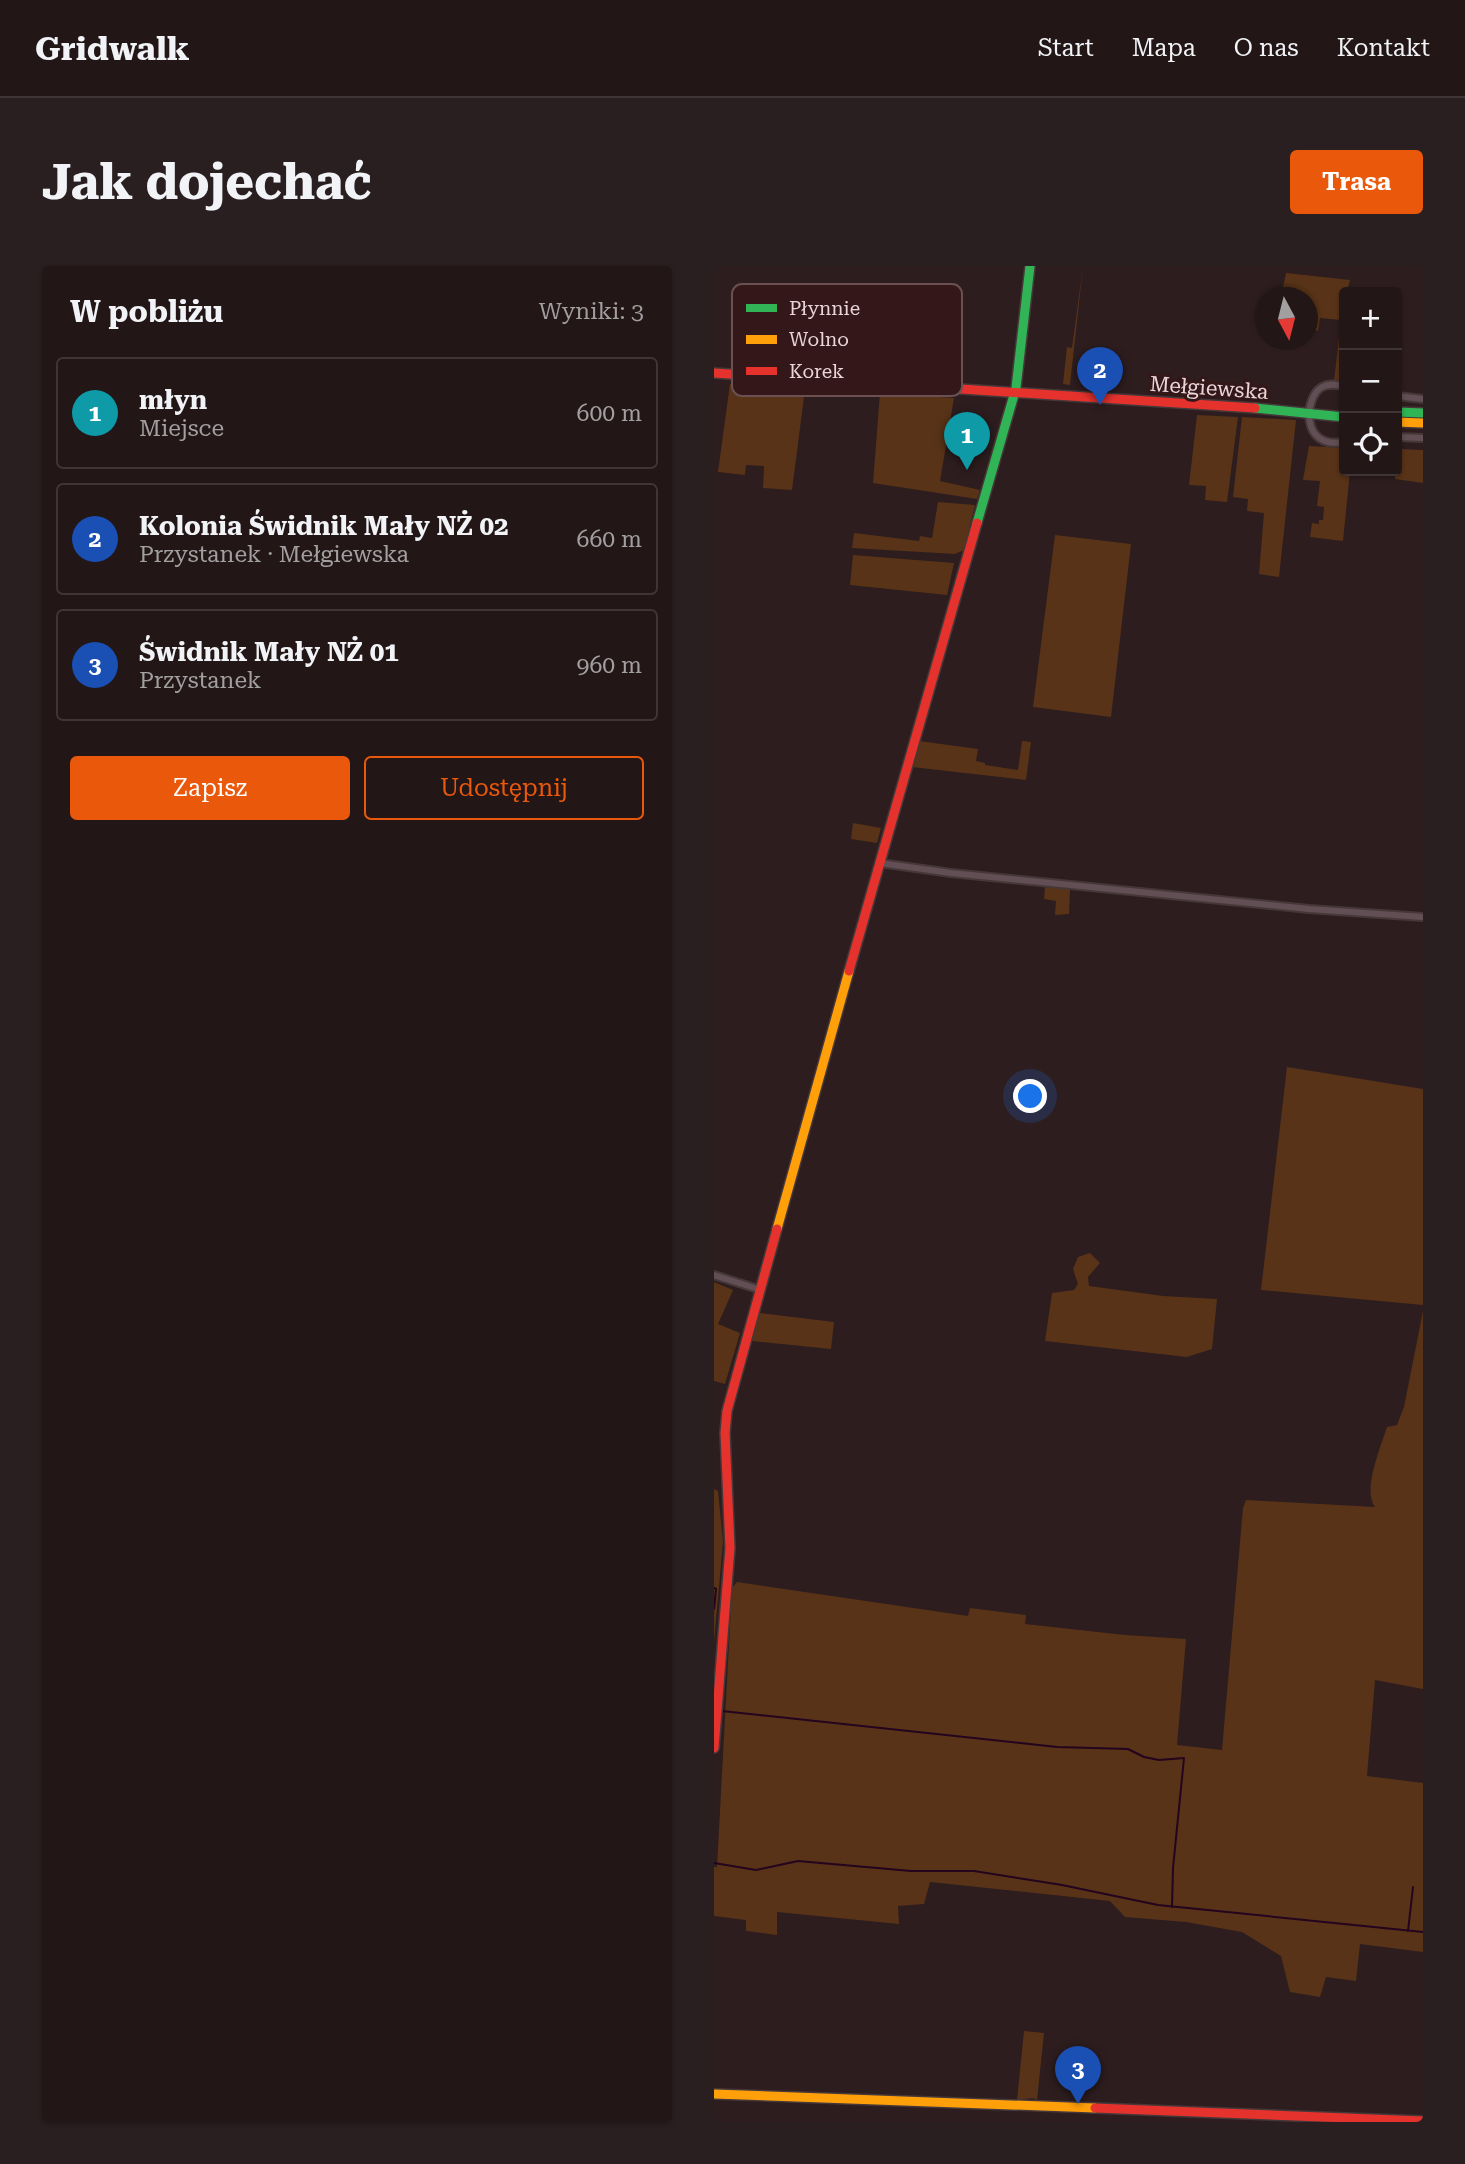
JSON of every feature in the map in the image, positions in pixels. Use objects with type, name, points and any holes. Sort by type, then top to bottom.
[{"type":"street","points":[[714,1748],[730,1548],[726,1422],[730,1397],[1015,393],[1030,266]]},
{"type":"street","name":"Mełgiewska","points":[[714,373],[732,374]]},
{"type":"street","points":[[1339,386],[1322,387],[1315,395],[1310,412],[1311,428],[1317,438],[1326,443],[1339,442]]},
{"type":"street","name":"Mełgiewska","points":[[962,389],[1310,412]]},
{"type":"street","points":[[1402,397],[1423,399]]},
{"type":"street","points":[[1310,412],[1339,411]]},
{"type":"street","points":[[1310,412],[1339,416]]},
{"type":"street","points":[[1402,412],[1423,412]]},
{"type":"street","points":[[1402,422],[1423,424]]},
{"type":"street","points":[[1402,437],[1423,438]]},
{"type":"street","points":[[880,863],[951,873],[1423,918]]},
{"type":"street","points":[[714,1275],[761,1290]]},
{"type":"street","points":[[714,2094],[1423,2121]]},
{"type":"shaded area","points":[[1083,266],[1070,385],[1063,384],[1067,347],[1072,348]]},
{"type":"shaded area","points":[[1286,273],[1350,280],[1348,287],[1339,287],[1339,320],[1320,318],[1318,331],[1318,287],[1283,287]]},
{"type":"shaded area","points":[[1339,337],[1339,381],[1334,381]]},
{"type":"shaded area","points":[[730,384],[732,396],[804,396],[792,490],[763,488],[764,466],[746,465],[745,475],[718,472]]},
{"type":"shaded area","points":[[880,396],[954,398],[940,481],[980,490],[977,499],[873,483]]},
{"type":"shaded area","points":[[1197,415],[1238,417],[1227,502],[1205,500],[1206,486],[1189,485]]},
{"type":"shaded area","points":[[1242,417],[1296,420],[1279,577],[1259,574],[1264,513],[1247,511],[1248,499],[1233,497]]},
{"type":"shaded area","points":[[1309,446],[1339,448],[1339,476],[1350,476],[1343,541],[1310,537],[1312,523],[1319,524],[1319,520],[1323,520],[1324,507],[1317,506],[1320,481],[1303,480]]},
{"type":"shaded area","points":[[1402,449],[1423,450],[1423,483],[1395,479],[1395,476],[1402,476]]},
{"type":"shaded area","points":[[938,502],[975,505],[964,550],[955,554],[852,548],[854,533],[919,541],[920,536],[932,538]]},
{"type":"shaded area","points":[[1055,535],[1131,544],[1111,717],[1033,707]]},
{"type":"shaded area","points":[[853,555],[954,563],[947,595],[850,585]]},
{"type":"shaded area","points":[[919,741],[978,749],[976,761],[1018,770],[1022,741],[1031,742],[1026,780],[912,767]]},
{"type":"shaded area","points":[[853,823],[881,828],[877,843],[851,839]]},
{"type":"shaded area","points":[[1045,887],[1070,889],[1069,914],[1055,915],[1056,901],[1044,899]]},
{"type":"shaded area","points":[[1287,1067],[1423,1089],[1423,1305],[1261,1290]]},
{"type":"shaded area","points":[[1090,1253],[1100,1263],[1088,1277],[1089,1286],[1163,1296],[1217,1299],[1212,1349],[1187,1357],[1045,1341],[1052,1293],[1074,1290],[1078,1284],[1073,1269],[1078,1257]]},
{"type":"shaded area","points":[[714,1282],[733,1290],[718,1324],[740,1333],[725,1384],[714,1381]]},
{"type":"shaded area","points":[[1423,1311],[1423,1689],[1375,1680],[1367,1776],[1423,1783],[1423,1952],[1360,1944],[1356,1981],[1326,1977],[1320,1997],[1290,1992],[1281,1956],[1242,1932],[1186,1922],[1125,1917],[1110,1901],[930,1882],[924,1904],[898,1906],[899,1924],[777,1912],[777,1935],[746,1931],[746,1920],[714,1916],[714,1867],[717,1867],[732,1588],[737,1582],[968,1616],[970,1608],[1026,1615],[1025,1624],[1186,1639],[1177,1745],[1222,1750],[1243,1508],[1246,1500],[1375,1507],[1371,1490],[1374,1468],[1387,1427],[1397,1425],[1404,1407]]},
{"type":"shaded area","points":[[759,1313],[834,1322],[831,1349],[752,1341]]},
{"type":"shaded area","points":[[714,1489],[718,1491],[723,1542],[714,1642]]},
{"type":"shaded area","points":[[1024,2031],[1044,2033],[1037,2100],[1017,2100]]},
{"type":"waterway","points":[[714,1588],[714,1609]]},
{"type":"waterway","points":[[722,1711],[1057,1747],[1128,1749],[1144,1757],[1159,1760],[1184,1758],[1173,1868],[1172,1907]]},
{"type":"waterway","points":[[714,1863],[756,1870],[798,1861],[911,1871],[974,1871],[1062,1885],[1158,1905],[1423,1932]]},
{"type":"waterway","points":[[1408,1931],[1413,1887]]},
{"type":"traffic: fast","points":[[977,523],[1016,388],[1030,266]]},
{"type":"traffic: fast","points":[[1255,408],[1339,416]]},
{"type":"traffic: fast","points":[[1402,412],[1423,413]]},
{"type":"traffic: slow","points":[[1402,422],[1423,423]]},
{"type":"traffic: slow","points":[[777,1229],[849,971]]},
{"type":"traffic: slow","points":[[714,2094],[1095,2108]]},
{"type":"traffic: jam","points":[[714,373],[732,374]]},
{"type":"traffic: jam","points":[[962,389],[1255,408]]},
{"type":"traffic: jam","points":[[849,971],[977,523]]},
{"type":"traffic: jam","points":[[714,1748],[730,1548],[725,1433],[727,1411],[777,1229]]},
{"type":"traffic: jam","points":[[1095,2108],[1423,2121]]},
{"type":"place","name":"Kolonia Świdnik Mały NŻ 02","points":[[1100,405]]},
{"type":"place","name":"młyn","points":[[967,470]]},
{"type":"place","name":"Świdnik Mały NŻ 01","points":[[1078,2104]]}]
